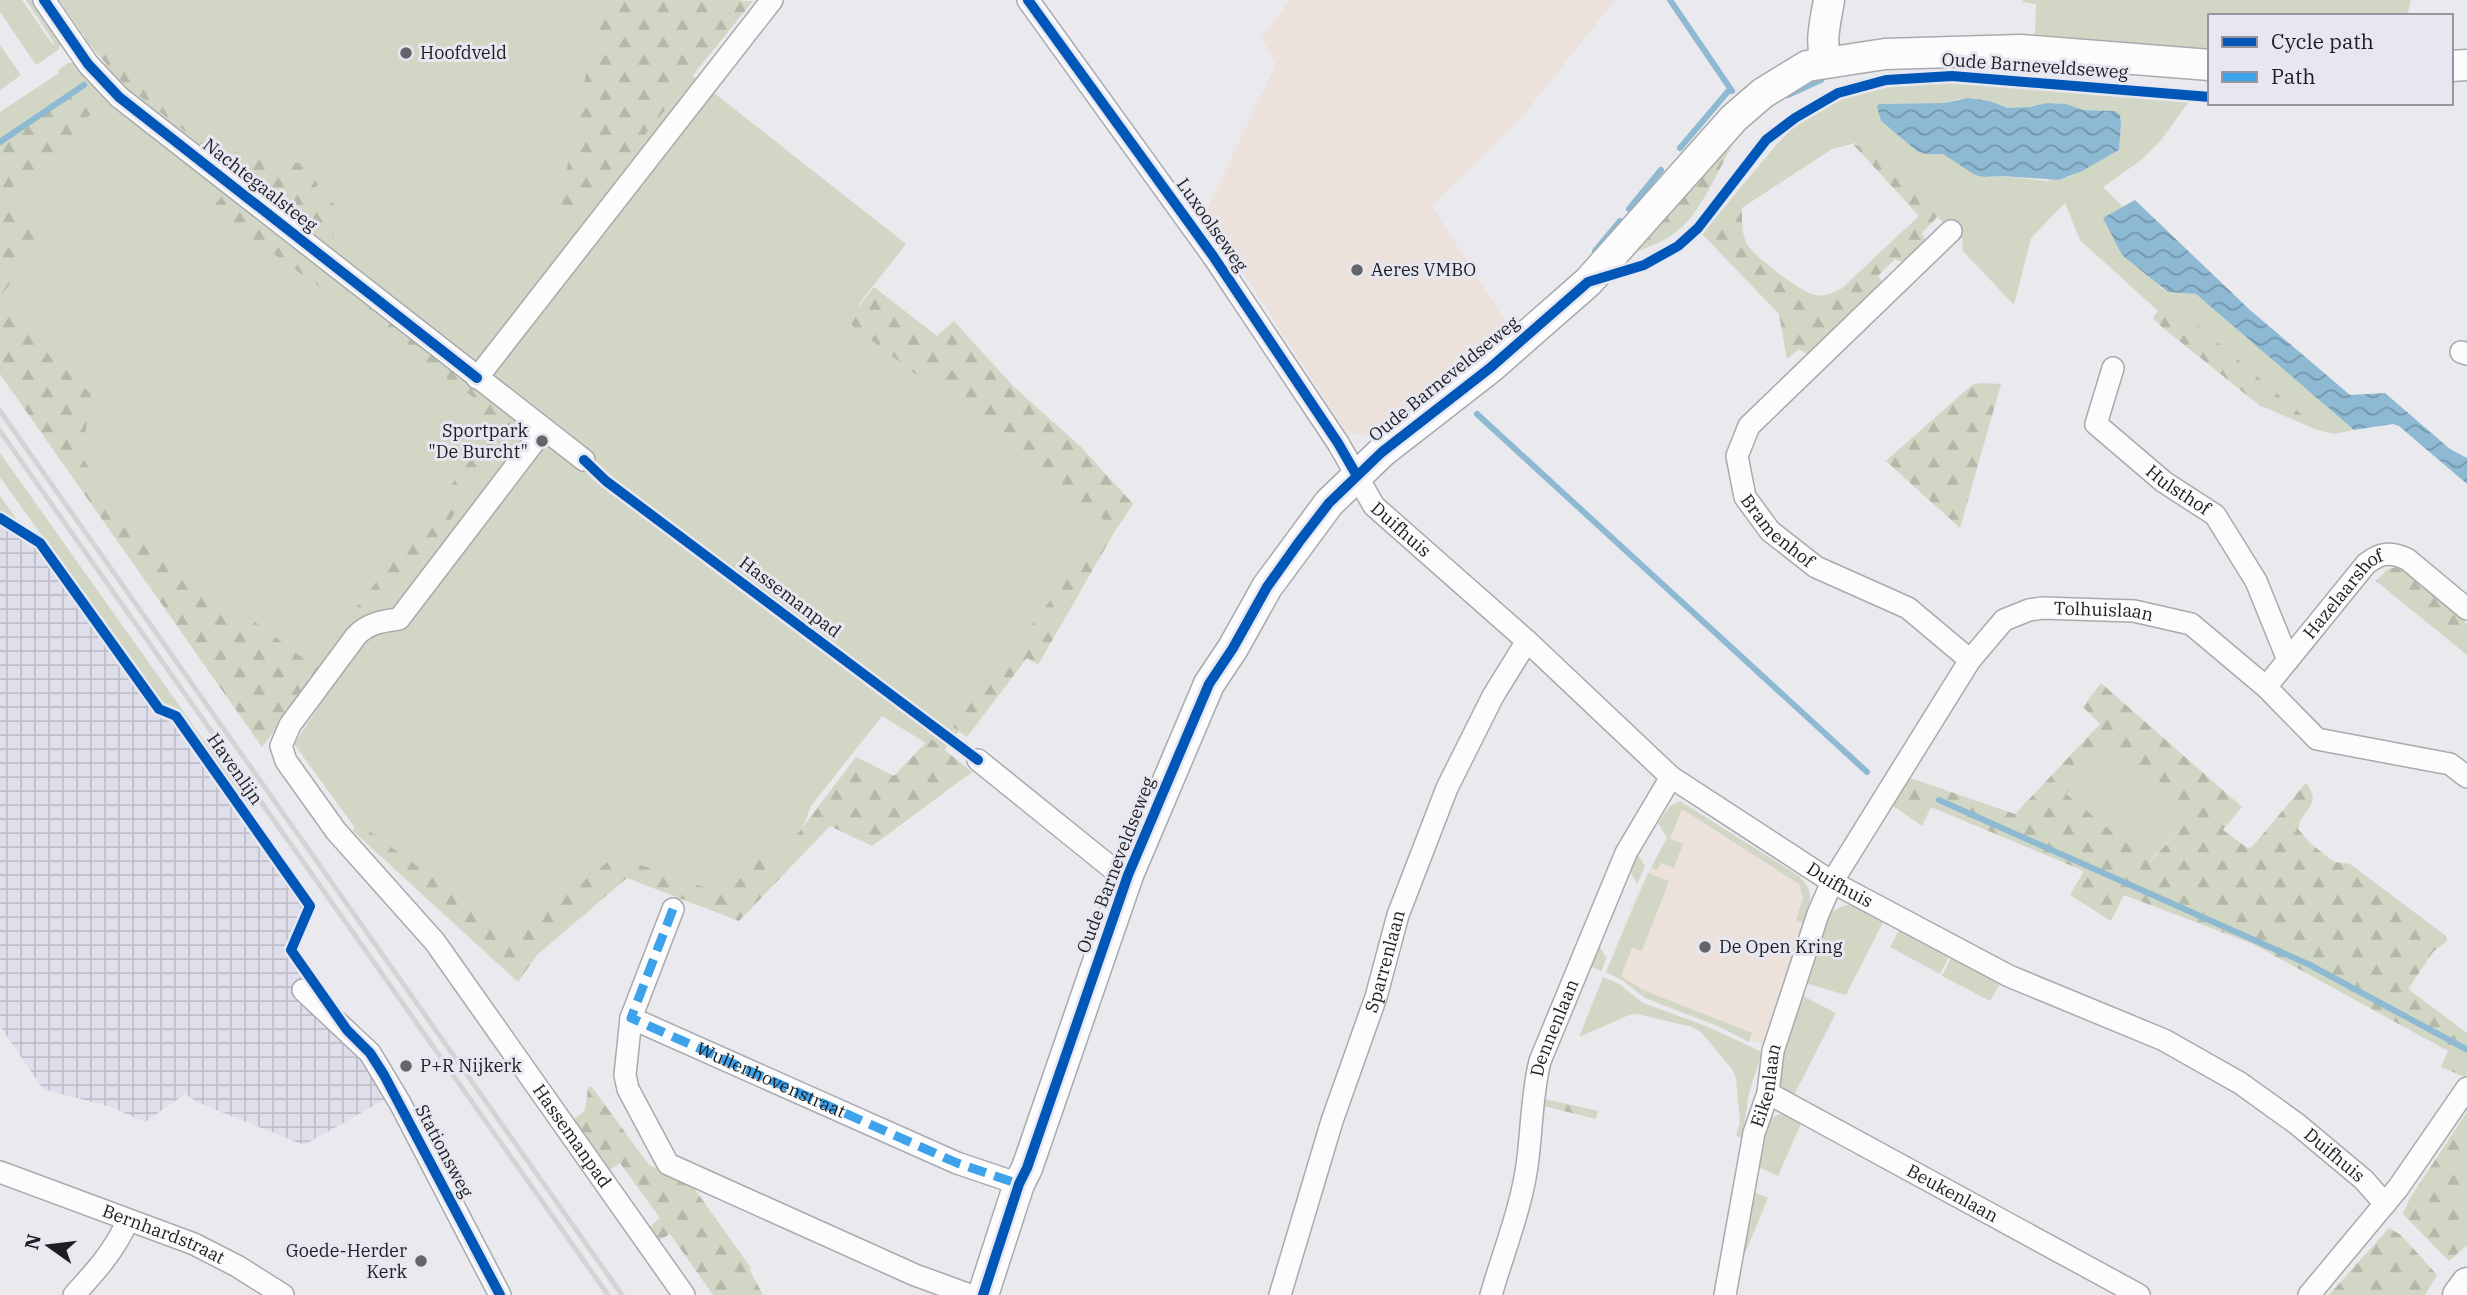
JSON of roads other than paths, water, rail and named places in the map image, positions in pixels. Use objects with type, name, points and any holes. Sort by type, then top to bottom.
[{"type":"street","name":"Nachtegaalsteeg","points":[[44,0],[82,55],[119,96],[477,378]]},
{"type":"street","points":[[583,460],[477,378],[772,0]]},
{"type":"street","name":"Luxoolseweg","points":[[1028,0],[1213,256],[1338,443],[1357,476]]},
{"type":"street","points":[[1827,62],[1824,53],[1824,30],[1829,0]]},
{"type":"street","name":"Oude Barneveldseweg","points":[[983,1295],[1019,1184],[1027,1168],[1128,875],[1209,684],[1233,648],[1266,587],[1329,503],[1382,452],[1490,368],[1588,282],[1734,118],[1763,93],[1807,66],[1885,54],[2021,50],[2208,65]]},
{"type":"street","name":"Bramenhof","points":[[1951,231],[1749,426],[1737,456],[1745,497],[1770,531],[1816,567],[1908,608],[1970,660]]},
{"type":"street","name":"Hulsthof","points":[[2113,368],[2096,424],[2164,482],[2215,515],[2256,581],[2288,660]]},
{"type":"street","name":"Hassemanpad","points":[[544,429],[399,619],[379,622],[361,630],[356,636],[290,725],[281,746],[286,761],[336,831],[435,942],[684,1295]]},
{"type":"street","name":"Duifhuis","points":[[1357,476],[1374,506],[1527,641],[1671,777],[1832,882],[1997,970],[2164,1040],[2240,1083],[2297,1124],[2364,1180],[2391,1196]]},
{"type":"street","name":"Hazelaarshof","points":[[2266,687],[2375,556],[2396,554],[2406,559],[2467,610]]},
{"type":"street","name":"Tolhuislaan","points":[[1832,882],[1970,660],[2004,620],[2027,599],[2042,608],[2134,611],[2191,624],[2266,687],[2317,739],[2450,764],[2467,776]]},
{"type":"street","name":"Sparrenlaan","points":[[1280,1295],[1332,1121],[1377,997],[1398,915],[1447,788],[1493,696],[1527,641]]},
{"type":"street","points":[[978,760],[1113,869],[1128,875]]},
{"type":"street","name":"Dennenlaan","points":[[1491,1295],[1522,1191],[1528,1158],[1534,1086],[1540,1060],[1626,853],[1671,777]]},
{"type":"street","name":"Eikenlaan","points":[[1729,1294],[1754,1133],[1768,1093],[1773,1051],[1818,914],[1832,882]]},
{"type":"street","points":[[673,909],[631,1018],[625,1075],[628,1089],[668,1164],[915,1275],[970,1295]]},
{"type":"street","name":"Stationsweg","points":[[303,990],[370,1053],[400,1103],[500,1295]]},
{"type":"street","name":"Wullenhovenstraat","points":[[631,1018],[957,1163],[1019,1184]]},
{"type":"street","points":[[2309,1295],[2391,1196],[2466,1092]]},
{"type":"street","name":"Beukenlaan","points":[[1768,1093],[2138,1295]]},
{"type":"street","name":"Bernhardstraat","points":[[0,1172],[201,1247],[283,1295]]},
{"type":"street","points":[[74,1295],[106,1261],[128,1220]]},
{"type":"street","points":[[2458,1295],[2467,1283]]},
{"type":"water","points":[[1968,98],[1989,101],[2008,108],[2047,103],[2066,104],[2083,110],[2115,111],[2120,115],[2119,150],[2082,171],[2059,180],[1984,177],[1975,175],[1943,154],[1917,151],[1881,121],[1877,107],[1879,104],[1944,103]]},
{"type":"water","points":[[2135,200],[2250,310],[2350,395],[2385,393],[2450,449],[2467,458],[2467,484],[2399,426],[2393,424],[2354,430],[2196,294],[2168,292],[2122,255],[2103,218]]},
{"type":"waterway","points":[[1670,0],[1732,91]]},
{"type":"waterway","points":[[1788,95],[1821,80]]},
{"type":"waterway","points":[[0,142],[84,85]]},
{"type":"waterway","points":[[1680,148],[1730,89]]},
{"type":"waterway","points":[[1629,209],[1661,170]]},
{"type":"waterway","points":[[1595,251],[1620,221]]},
{"type":"waterway","points":[[1445,386],[1443,385],[1514,328]]},
{"type":"waterway","points":[[1477,414],[1867,772]]},
{"type":"waterway","points":[[1939,800],[2308,964],[2466,1049]]},
{"type":"railway","points":[[0,411],[622,1295]]},
{"type":"railway","points":[[0,431],[608,1295]]},
{"type":"place","name":"Hoofdveld","points":[[406,53]]},
{"type":"place","name":"Aeres VMBO","points":[[1357,270]]},
{"type":"place","name":"Sportpark \"De Burcht\"","points":[[542,441]]},
{"type":"place","name":"De Open Kring","points":[[1705,947]]},
{"type":"place","name":"P+R Nijkerk","points":[[406,1066]]},
{"type":"place","name":"Goede-Herder Kerk","points":[[421,1261]]}]
